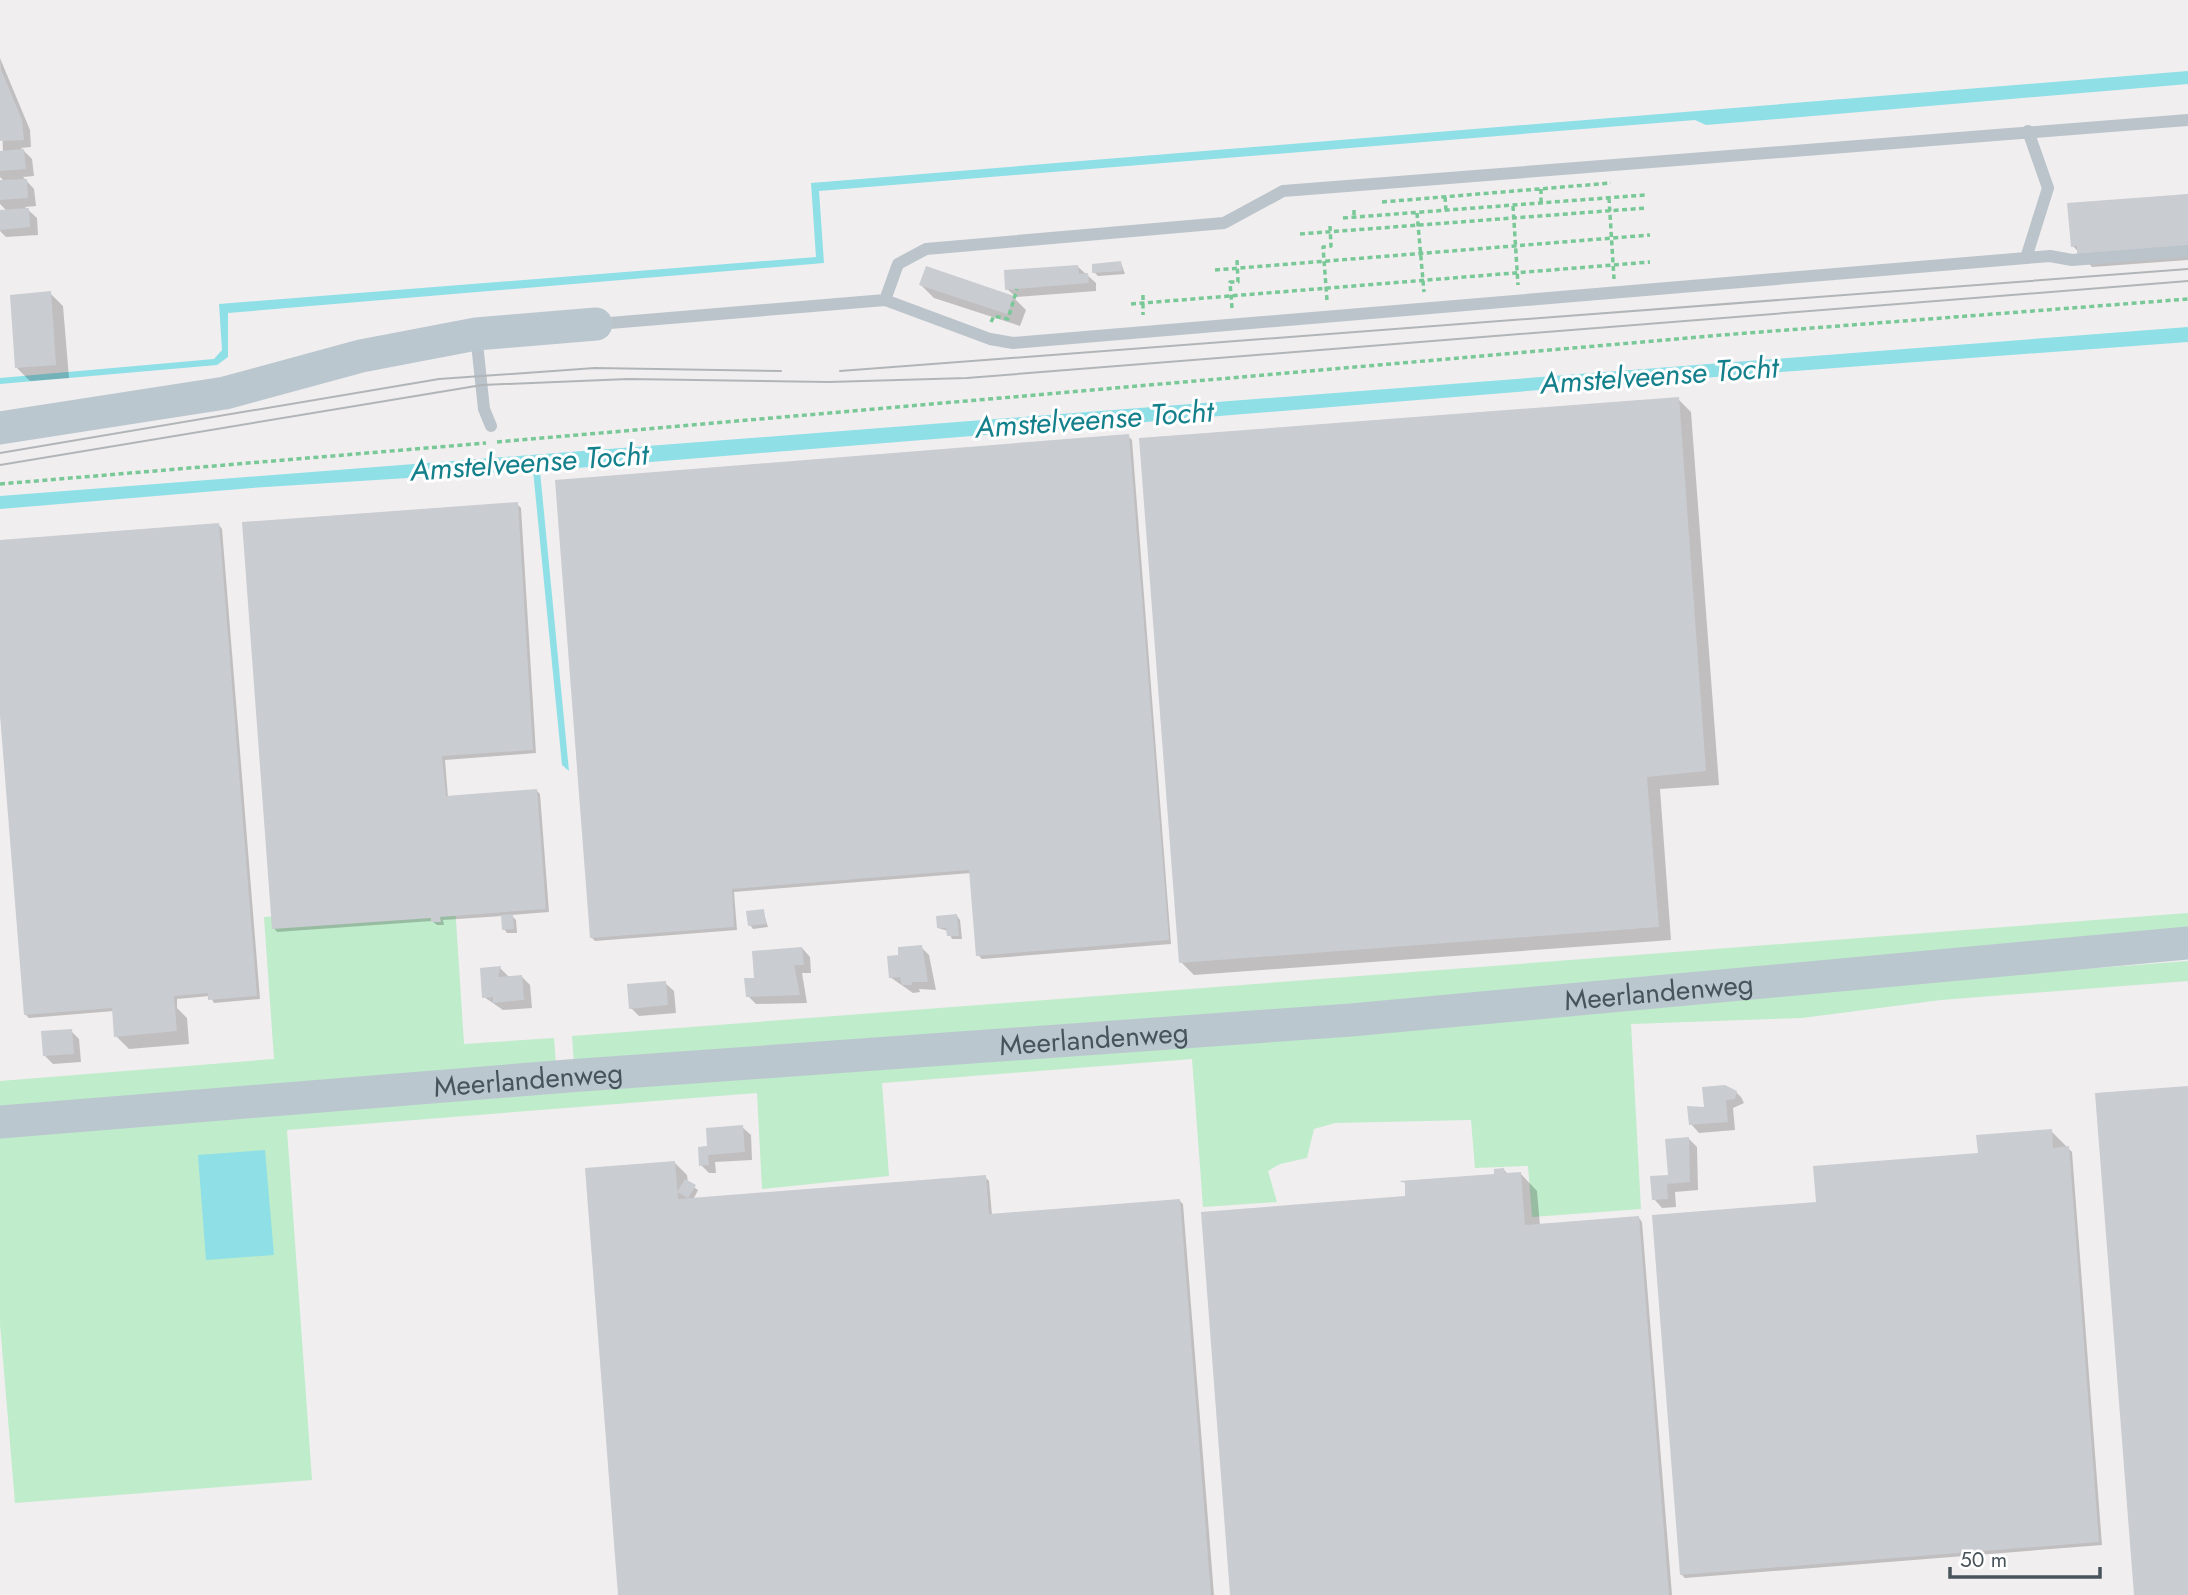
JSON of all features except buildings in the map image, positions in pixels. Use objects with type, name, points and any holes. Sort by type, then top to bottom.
[{"type":"street","points":[[0,428],[225,393],[361,356],[476,334],[596,324]]},
{"type":"street","name":"Meerlandenweg","points":[[0,1122],[596,1074],[1351,1020],[2188,943]]},
{"type":"lane","points":[[885,300],[898,264],[926,249],[1224,223],[1283,191],[2188,120]]},
{"type":"lane","points":[[2026,258],[2048,188],[2028,131]]},
{"type":"lane","points":[[596,324],[885,300],[990,339],[1013,343],[2026,258],[2072,260],[2188,250]]},
{"type":"lane","points":[[476,334],[484,409],[491,426]]},
{"type":"path","points":[[1381,202],[1611,183]]},
{"type":"path","points":[[1541,189],[1542,203]]},
{"type":"path","points":[[1343,218],[1645,195]]},
{"type":"path","points":[[1445,197],[1446,210]]},
{"type":"path","points":[[1513,205],[1519,294]]},
{"type":"path","points":[[1300,234],[1646,208]]},
{"type":"path","points":[[1354,210],[1354,217]]},
{"type":"path","points":[[1417,213],[1425,302]]},
{"type":"path","points":[[1328,309],[1323,247],[1331,246],[1330,226]]},
{"type":"path","points":[[1215,270],[1650,235]]},
{"type":"path","points":[[1232,317],[1230,282],[1238,282],[1237,260]]},
{"type":"path","points":[[1131,304],[1650,262]]},
{"type":"path","points":[[1143,295],[1144,325]]},
{"type":"path","points":[[0,484],[1694,337],[2188,299]]},
{"type":"green space","points":[[455,905],[464,1044],[554,1038],[556,1066],[0,1109],[0,1081],[274,1059],[264,917]]},
{"type":"green space","points":[[2188,913],[2188,939],[574,1065],[572,1036]]},
{"type":"green space","points":[[2188,961],[2188,981],[1941,1000],[1802,1018],[1631,1024],[1641,1209],[1532,1217],[1528,1166],[1475,1168],[1471,1120],[1335,1123],[1314,1129],[1307,1158],[1280,1164],[1268,1171],[1277,1202],[1203,1207],[1192,1059],[882,1083],[889,1176],[762,1189],[757,1093],[287,1130],[312,1480],[15,1503],[0,1324],[0,1131]]},
{"type":"water","points":[[2188,71],[2188,84],[1706,125],[1695,120],[819,191],[824,263],[228,313],[228,357],[217,365],[0,384],[0,378],[214,359],[222,350],[219,304],[816,257],[811,183]]},
{"type":"water","name":"Amstelveense Tocht","points":[[2188,327],[2188,342],[1565,388],[540,471],[569,771],[562,765],[533,470],[252,488],[0,509],[0,496]]},
{"type":"water","points":[[265,1150],[274,1255],[206,1260],[198,1155]]},
{"type":"tram line","points":[[840,371],[2188,269]]},
{"type":"tram line","points":[[0,465],[482,385],[628,379],[829,382],[967,378],[2188,281]]},
{"type":"tram line","points":[[0,453],[439,379],[595,368],[781,371]]}]
